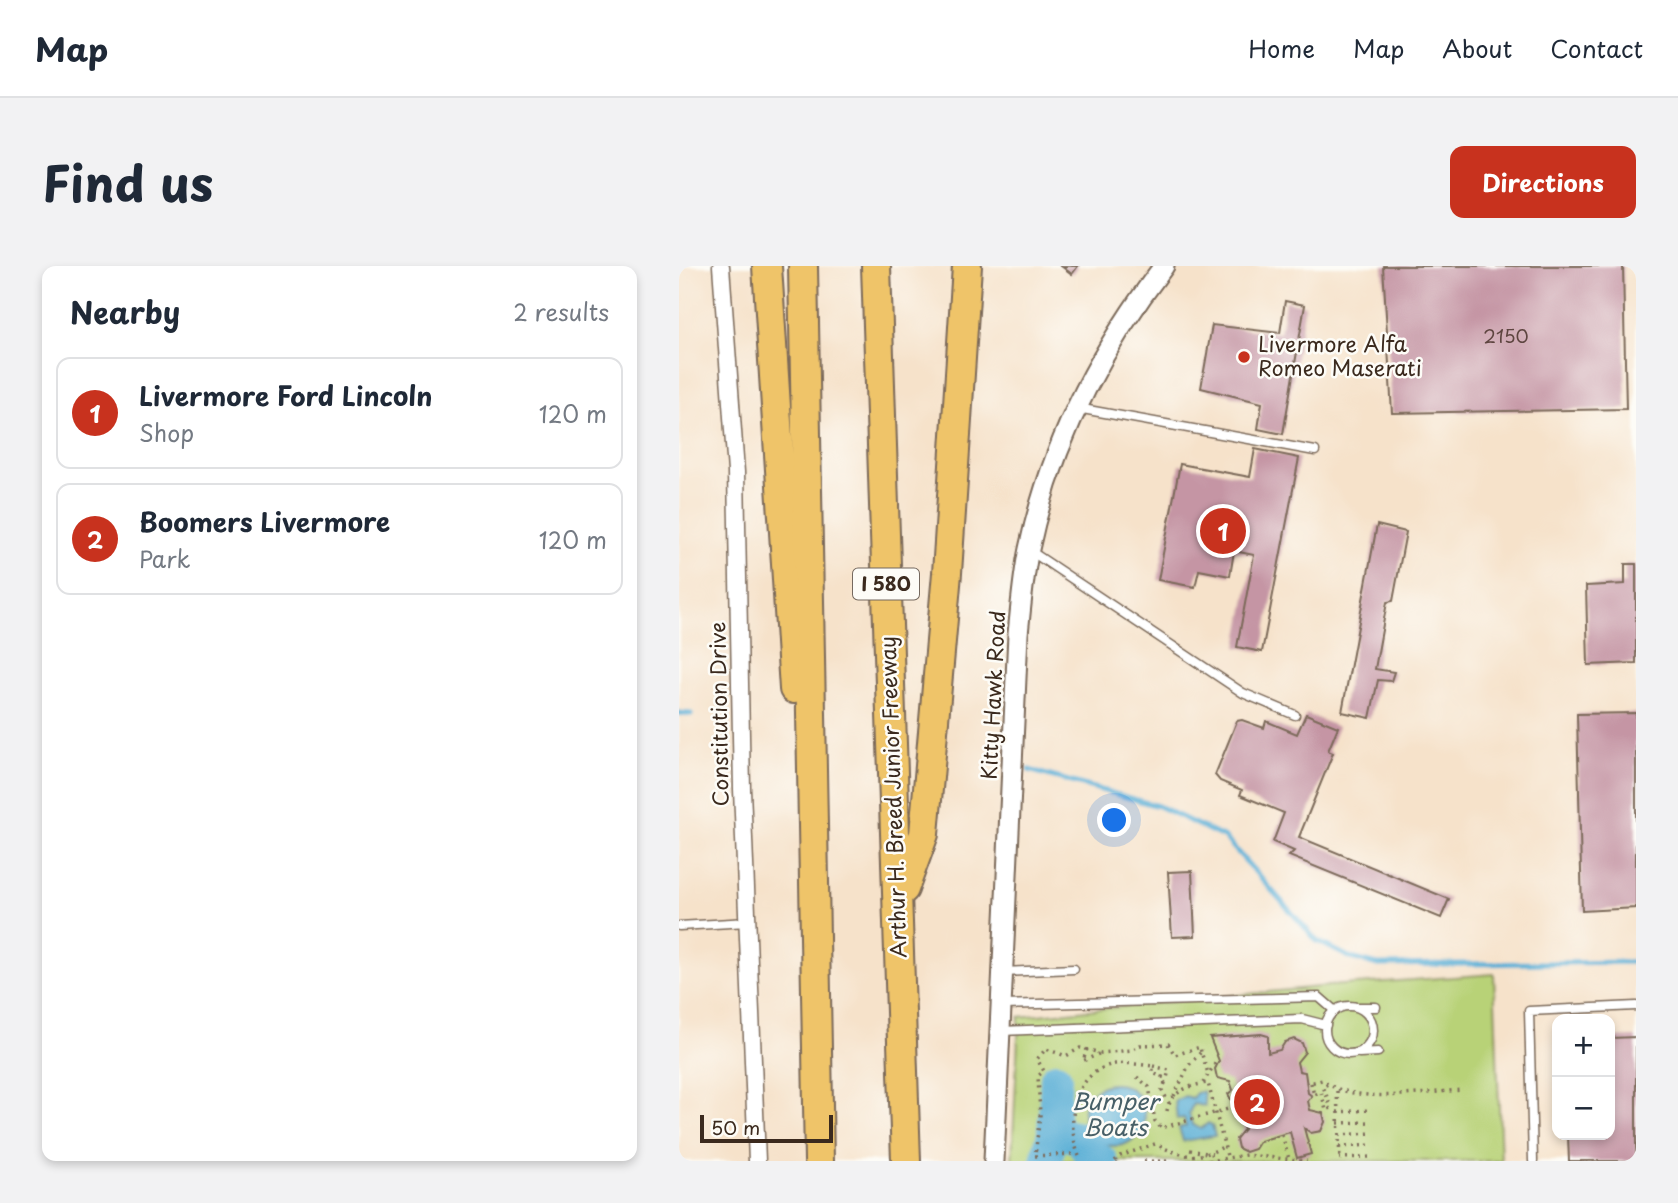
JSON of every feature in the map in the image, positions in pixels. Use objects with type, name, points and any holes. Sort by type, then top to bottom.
[{"type":"highway","points":[[767,266],[795,717],[813,750]]},
{"type":"highway","points":[[803,266],[819,1161]]},
{"type":"highway","name":"Arthur H. Breed Junior Freeway","points":[[876,266],[906,1161]]},
{"type":"highway","points":[[899,901],[925,834],[947,573],[967,266]]},
{"type":"street","name":"Constitution Drive","points":[[721,266],[736,472],[757,1161]]},
{"type":"street","name":"Kitty Hawk Road","points":[[994,1161],[1018,634],[1029,550],[1050,468],[1076,408],[1128,313],[1164,266]]},
{"type":"lane","points":[[1076,408],[1315,451]]},
{"type":"lane","points":[[1029,550],[1243,694],[1295,715]]},
{"type":"lane","points":[[679,926],[748,922]]},
{"type":"lane","points":[[1003,972],[1073,969]]},
{"type":"lane","points":[[1002,1005],[1319,997],[1335,1011]]},
{"type":"lane","points":[[1533,1161],[1529,1011],[1636,1006]]},
{"type":"lane","points":[[1355,1007],[1367,1014],[1373,1027],[1370,1042],[1359,1053]]},
{"type":"lane","points":[[1376,1007],[1335,1011],[1326,1025],[1325,1032],[1331,1046],[1344,1054],[1378,1052]]},
{"type":"lane","points":[[1001,1031],[1302,1019],[1326,1025]]},
{"type":"path","points":[[1087,1049],[1083,1061],[1101,1053],[1132,1050],[1140,1045],[1168,1044],[1175,1055],[1199,1047],[1207,1073]]},
{"type":"path","points":[[1080,1156],[1035,1156],[1040,1115],[1038,1076],[1044,1071],[1037,1059],[1046,1049],[1066,1056],[1080,1048],[1101,1053]]},
{"type":"path","points":[[1167,1111],[1189,1065],[1201,1052]]},
{"type":"path","points":[[1203,1083],[1216,1062]]},
{"type":"path","points":[[1072,1154],[1072,1109],[1086,1082],[1094,1073],[1117,1064],[1153,1066],[1169,1070],[1162,1090],[1169,1103]]},
{"type":"path","points":[[1153,1066],[1153,1073],[1165,1079]]},
{"type":"path","points":[[1137,1077],[1149,1087],[1156,1121],[1161,1128],[1235,1107]]},
{"type":"path","points":[[1328,1084],[1323,1086],[1331,1108],[1326,1110],[1321,1092],[1314,1095],[1308,1084],[1322,1080],[1328,1084],[1337,1091],[1356,1095],[1463,1090]]},
{"type":"path","points":[[1173,1098],[1187,1087],[1208,1083],[1227,1156]]},
{"type":"path","points":[[1337,1091],[1339,1160],[1371,1157]]},
{"type":"path","points":[[1338,1112],[1370,1110]]},
{"type":"path","points":[[1338,1123],[1371,1122]]},
{"type":"path","points":[[1339,1135],[1371,1133]]},
{"type":"path","points":[[1282,1135],[1289,1159]]},
{"type":"path","points":[[1115,1161],[1120,1156],[1155,1144],[1182,1157],[1212,1154],[1226,1146]]},
{"type":"path","points":[[1339,1147],[1371,1145]]},
{"type":"path","points":[[1190,1150],[1212,1154]]},
{"type":"path","points":[[1209,1161],[1227,1156],[1307,1161]]},
{"type":"path","points":[[1144,1161],[1168,1161]]},
{"type":"green space","points":[[1494,974],[1501,1161],[1012,1161],[1019,1017],[1329,986]]},
{"type":"water","name":"Bumper Boats","points":[[1114,1084],[1126,1086],[1136,1093],[1143,1103],[1143,1127],[1136,1137],[1126,1144],[1114,1146],[1102,1144],[1092,1137],[1085,1127],[1083,1115],[1085,1103],[1092,1093],[1102,1086]]},
{"type":"water","points":[[1203,1091],[1205,1106],[1193,1104],[1189,1113],[1192,1124],[1201,1129],[1208,1123],[1212,1125],[1215,1136],[1183,1141],[1179,1128],[1186,1126],[1184,1118],[1177,1119],[1175,1101],[1185,1096],[1192,1098]]},
{"type":"building","points":[[1061,266],[1078,266],[1072,274]]},
{"type":"building","points":[[1383,266],[1623,266],[1626,409],[1392,413]]},
{"type":"building","points":[[1285,301],[1305,305],[1283,434],[1258,429],[1262,403],[1201,388],[1212,325],[1280,333]]},
{"type":"building","points":[[1255,449],[1299,458],[1262,652],[1237,647],[1254,555],[1234,551],[1230,576],[1199,570],[1195,587],[1158,580],[1180,464],[1250,477]]},
{"type":"building","points":[[1377,525],[1406,532],[1393,601],[1387,602],[1375,669],[1394,672],[1391,681],[1378,680],[1370,718],[1342,712]]},
{"type":"building","points":[[1625,564],[1636,564],[1636,663],[1588,665],[1586,586],[1625,584]]},
{"type":"building","points":[[1636,713],[1636,908],[1582,911],[1577,714]]},
{"type":"building","points":[[1306,714],[1338,727],[1328,751],[1333,753],[1299,837],[1449,899],[1441,918],[1289,856],[1294,851],[1273,842],[1284,813],[1240,795],[1242,790],[1220,781],[1215,775],[1237,721],[1242,720],[1264,728],[1266,721],[1297,734]]},
{"type":"building","points":[[1192,871],[1195,936],[1172,937],[1168,872]]},
{"type":"building","points":[[1261,1034],[1268,1036],[1268,1053],[1280,1050],[1285,1042],[1294,1039],[1302,1043],[1305,1052],[1297,1062],[1299,1071],[1305,1072],[1308,1093],[1312,1096],[1308,1101],[1310,1110],[1323,1113],[1325,1122],[1321,1131],[1311,1133],[1304,1128],[1311,1154],[1297,1158],[1290,1132],[1260,1141],[1255,1149],[1246,1152],[1238,1148],[1236,1139],[1244,1129],[1241,1120],[1236,1119],[1235,1107],[1228,1094],[1233,1090],[1230,1081],[1217,1078],[1215,1069],[1219,1061],[1210,1038]]},
{"type":"building","points":[[1636,1037],[1636,1161],[1569,1161],[1568,1140],[1615,1140],[1615,1038]]},
{"type":"waterway","points":[[679,713],[691,714]]},
{"type":"waterway","points":[[1029,770],[1158,806],[1225,838],[1317,941],[1351,958],[1378,965],[1636,962]]},
{"type":"waterway","points":[[1046,1161],[1053,1133],[1056,1078]]},
{"type":"waterway","points":[[1053,1133],[1080,1138],[1088,1152],[1102,1161]]},
{"type":"place","name":"Livermore Alfa Romeo Maserati","points":[[1244,357]]},
{"type":"place","name":"Livermore Ford Lincoln","points":[[1223,531]]},
{"type":"place","name":"Boomers Livermore","points":[[1257,1102]]}]
